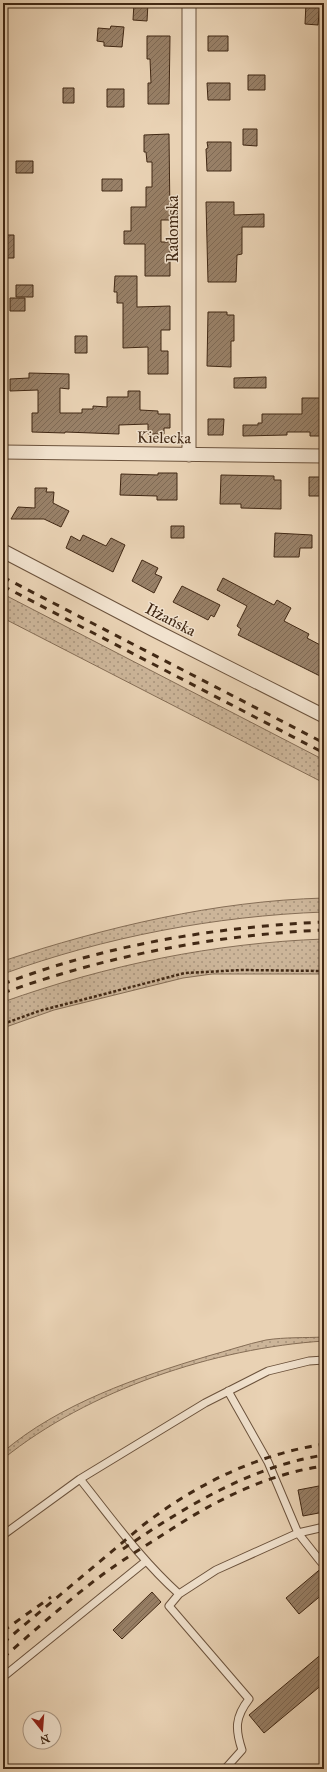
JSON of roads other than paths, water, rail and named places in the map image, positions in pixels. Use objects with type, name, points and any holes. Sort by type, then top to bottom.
[{"type":"street","name":"Radomska","points":[[188,3],[189,455]]},
{"type":"street","name":"Kielecka","points":[[3,452],[324,456]]},
{"type":"street","name":"Iłżańska","points":[[3,551],[154,630],[324,716]]},
{"type":"lane","points":[[3,1535],[80,1479],[205,1403],[268,1371],[309,1361],[324,1360]]},
{"type":"lane","points":[[228,1391],[268,1462],[298,1533],[321,1562]]},
{"type":"lane","points":[[80,1479],[146,1561],[164,1581],[179,1594]]},
{"type":"lane","points":[[225,1769],[242,1750],[238,1738],[237,1719],[249,1699],[169,1606],[179,1594],[216,1570],[298,1533],[324,1527]]},
{"type":"lane","points":[[3,1677],[146,1561]]},
{"type":"railway","points":[[3,577],[324,743]]},
{"type":"railway","points":[[3,586],[324,753]]},
{"type":"railway","points":[[3,984],[42,970],[81,959],[161,940],[242,928],[324,922]]},
{"type":"railway","points":[[3,993],[81,968],[121,958],[201,942],[324,930]]},
{"type":"railway","points":[[3,1643],[142,1526],[184,1497],[205,1484],[251,1464],[299,1449],[324,1444]]},
{"type":"railway","points":[[123,1549],[194,1504],[244,1479],[296,1461],[324,1455]]},
{"type":"railway","points":[[3,1658],[98,1578],[182,1522],[240,1491],[281,1476],[324,1466]]},
{"type":"railway","points":[[3,1631],[51,1597]]}]
